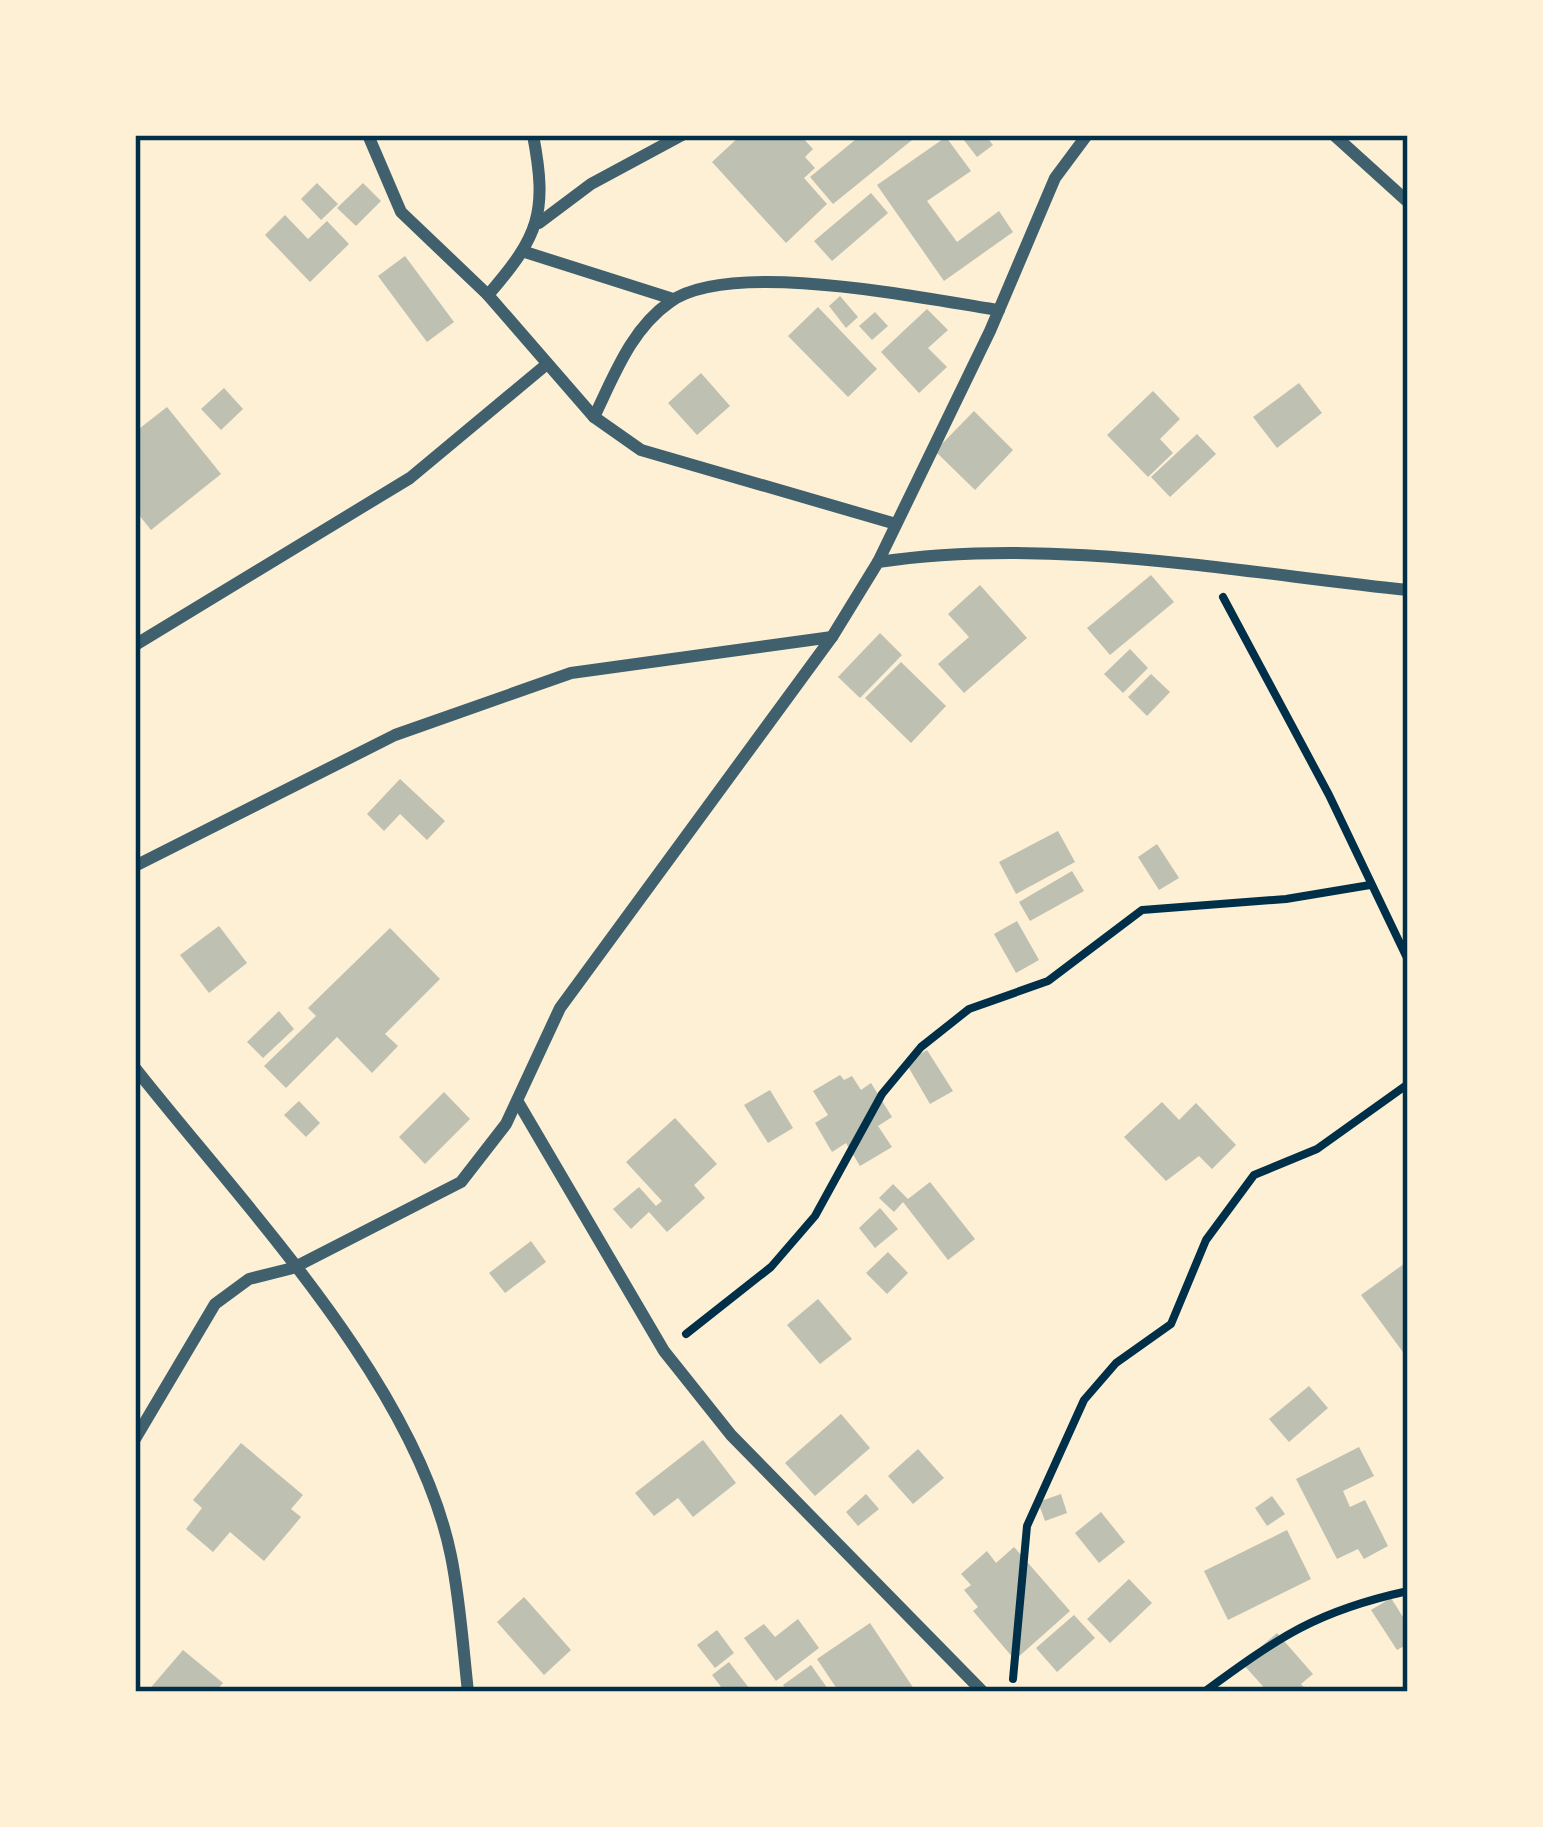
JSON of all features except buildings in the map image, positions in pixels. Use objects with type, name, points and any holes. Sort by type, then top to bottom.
[{"type":"street","points":[[368,135],[401,212],[488,296],[595,417],[641,450],[896,524]]},
{"type":"street","points":[[488,296],[525,252],[539,223],[540,174],[532,135]]},
{"type":"street","points":[[539,223],[591,184],[682,135]]},
{"type":"street","points":[[135,1439],[215,1304],[249,1279],[293,1268],[461,1182],[518,1102],[560,1008],[832,637],[878,562],[999,310],[1055,178],[1087,135]]},
{"type":"street","points":[[1334,135],[1408,202]]},
{"type":"street","points":[[525,252],[673,299],[793,279],[999,310]]},
{"type":"street","points":[[595,417],[623,355],[673,299]]},
{"type":"street","points":[[135,645],[410,478],[547,364]]},
{"type":"street","points":[[878,562],[942,552],[1208,569],[1408,590]]},
{"type":"street","points":[[135,866],[395,736],[571,673],[832,637]]},
{"type":"street","points":[[135,1068],[380,1379],[423,1473],[451,1553],[468,1692]]},
{"type":"street","points":[[518,1102],[664,1352],[731,1435],[983,1692]]},
{"type":"path","points":[[1208,569],[1329,795],[1408,960]]},
{"type":"path","points":[[664,1352],[771,1267],[815,1216],[882,1094],[921,1047],[969,1010],[1048,981],[1142,910],[1286,899],[1370,885]]},
{"type":"path","points":[[1012,1692],[1027,1526],[1084,1400],[1116,1363],[1171,1324],[1206,1240],[1254,1175],[1317,1149],[1408,1084]]},
{"type":"path","points":[[1204,1692],[1283,1636],[1337,1607],[1408,1591]]}]
